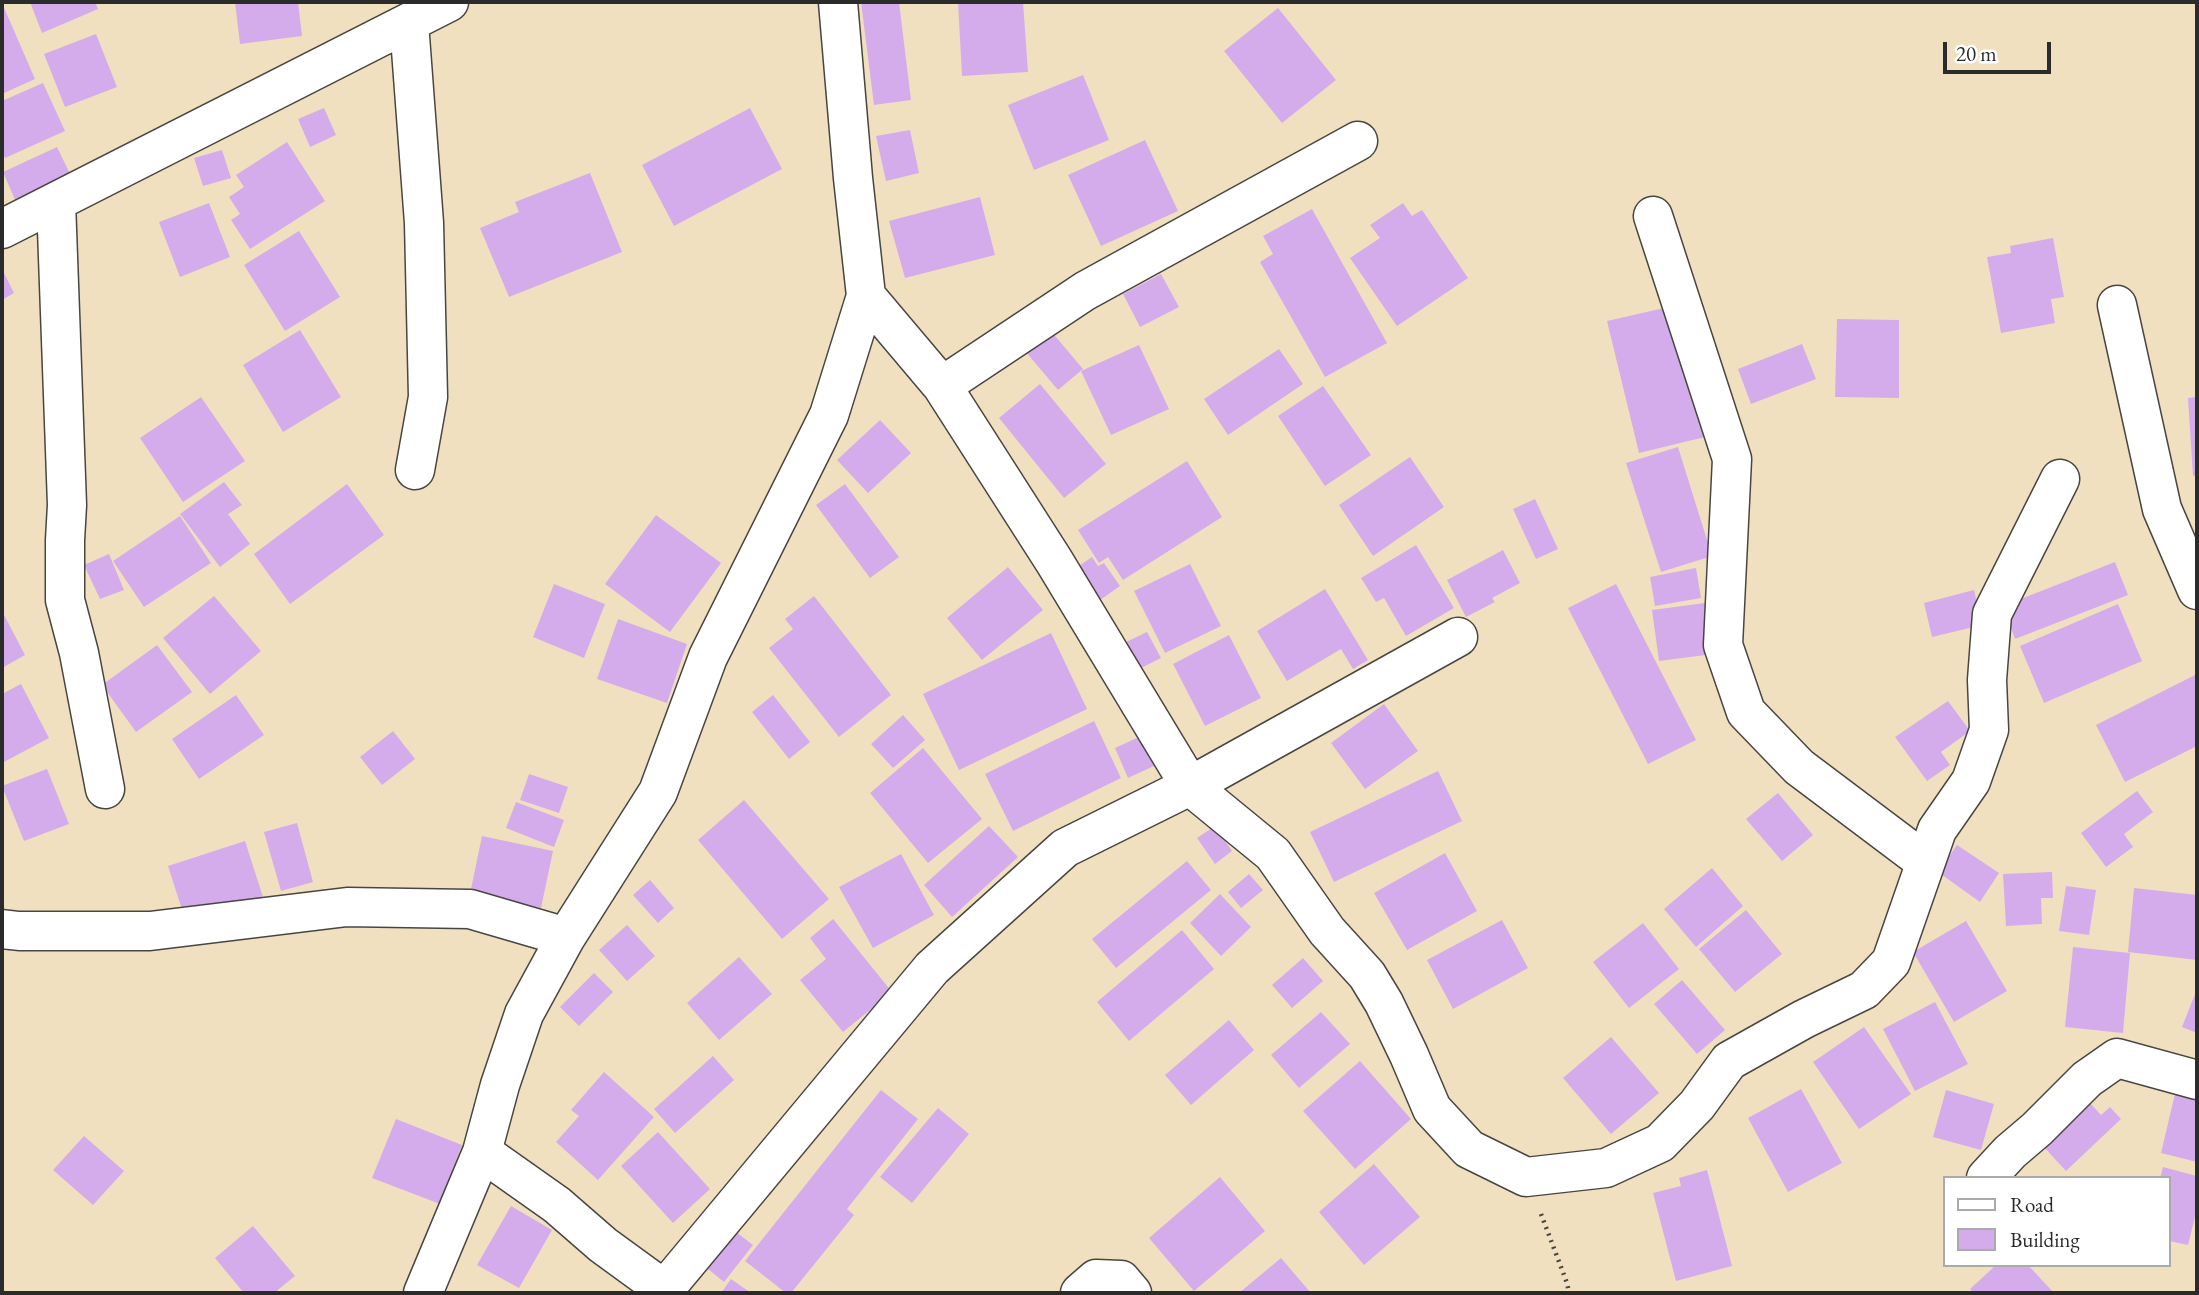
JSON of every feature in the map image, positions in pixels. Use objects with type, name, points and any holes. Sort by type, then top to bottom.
[{"type":"street","points":[[2,229],[449,2]]},
{"type":"street","points":[[423,1293],[482,1152],[500,1085],[524,1014],[566,937],[658,792],[708,657],[829,415],[866,296],[838,2]]},
{"type":"street","points":[[409,23],[424,222],[428,397],[415,470]]},
{"type":"street","points":[[942,386],[1085,291],[1358,141]]},
{"type":"street","points":[[57,202],[67,505],[65,600],[79,653],[105,789]]},
{"type":"street","points":[[1653,216],[1732,459],[1723,645],[1746,712],[1799,767],[1924,862]]},
{"type":"street","points":[[866,296],[942,386],[1054,561],[1190,786],[1273,854],[1327,932],[1367,975],[1384,1003],[1432,1109],[1469,1149],[1526,1177],[1606,1168],[1660,1143],[1698,1105],[1729,1061],[1804,1018],[1864,990],[1891,962],[1937,830],[1971,781],[1989,730],[1987,680],[1992,614],[2060,479]]},
{"type":"street","points":[[2117,305],[2162,509],[2197,590]]},
{"type":"street","points":[[482,1152],[556,1205],[603,1245],[667,1292],[932,968],[1065,848],[1190,786],[1458,637]]},
{"type":"street","points":[[2,929],[150,931],[346,907],[470,909],[566,937]]},
{"type":"street","points":[[1988,1176],[2087,1079],[2117,1058],[2197,1080]]},
{"type":"street","points":[[1080,1293],[1096,1279],[1121,1280],[1132,1293]]},
{"type":"path","points":[[1526,1177],[1569,1293]]},
{"type":"building","points":[[30,2],[95,2],[98,9],[42,33]]},
{"type":"building","points":[[235,2],[298,2],[302,36],[240,44]]},
{"type":"building","points":[[861,2],[899,2],[911,100],[874,105]]},
{"type":"building","points":[[958,2],[1023,2],[1028,72],[962,76]]},
{"type":"building","points":[[2,3],[35,79],[2,94]]},
{"type":"building","points":[[1278,8],[1336,80],[1282,123],[1224,51]]},
{"type":"building","points":[[96,34],[117,87],[65,107],[44,54]]},
{"type":"building","points":[[1083,75],[1109,140],[1034,170],[1008,105]]},
{"type":"building","points":[[43,83],[65,131],[5,158],[2,151],[2,101]]},
{"type":"building","points":[[324,108],[336,135],[310,147],[298,119]]},
{"type":"building","points":[[750,108],[782,169],[674,226],[642,165]]},
{"type":"building","points":[[910,130],[919,173],[886,181],[876,136]]},
{"type":"building","points":[[1145,140],[1178,211],[1101,246],[1068,175]]},
{"type":"building","points":[[287,142],[325,201],[250,249],[231,220],[240,214],[229,197],[244,187],[236,175]]},
{"type":"building","points":[[57,147],[71,176],[16,202],[3,172]]},
{"type":"building","points":[[222,150],[231,178],[203,186],[194,158]]},
{"type":"building","points":[[590,173],[622,252],[509,297],[480,228],[519,212],[515,202]]},
{"type":"building","points":[[980,197],[995,255],[905,278],[889,221]]},
{"type":"building","points":[[209,203],[230,257],[180,277],[159,222]]},
{"type":"building","points":[[1403,203],[1412,216],[1422,210],[1468,278],[1397,326],[1350,258],[1380,238],[1370,225]]},
{"type":"building","points":[[1312,209],[1387,343],[1325,377],[1260,262],[1273,254],[1263,236]]},
{"type":"building","points":[[299,231],[340,297],[285,331],[244,265]]},
{"type":"building","points":[[2053,238],[2064,297],[2051,299],[2055,323],[2001,333],[1987,257],[2011,253],[2010,246]]},
{"type":"building","points":[[2,269],[14,293],[2,300]]},
{"type":"building","points":[[1161,274],[1179,307],[1140,327],[1123,294]]},
{"type":"building","points":[[1673,306],[1705,437],[1639,453],[1607,321]]},
{"type":"building","points":[[1837,319],[1899,320],[1899,398],[1835,397]]},
{"type":"building","points":[[1045,324],[1083,369],[1058,390],[1020,345]]},
{"type":"building","points":[[300,330],[341,397],[283,432],[243,365]]},
{"type":"building","points":[[1802,344],[1816,379],[1751,404],[1738,369]]},
{"type":"building","points":[[1139,345],[1169,409],[1111,435],[1081,371]]},
{"type":"building","points":[[1279,349],[1303,384],[1228,435],[1204,399]]},
{"type":"building","points":[[1040,384],[1106,464],[1064,498],[999,418]]},
{"type":"building","points":[[1323,386],[1371,455],[1325,486],[1278,416]]},
{"type":"building","points":[[201,397],[245,461],[183,502],[140,438]]},
{"type":"building","points":[[2197,397],[2197,475],[2193,476],[2188,398]]},
{"type":"building","points":[[880,420],[911,453],[868,493],[837,460]]},
{"type":"building","points":[[1678,447],[1712,556],[1661,572],[1626,463]]},
{"type":"building","points":[[1410,457],[1444,507],[1373,556],[1339,505]]},
{"type":"building","points":[[1187,461],[1222,517],[1123,580],[1108,557],[1099,563],[1078,530]]},
{"type":"building","points":[[224,482],[242,505],[228,514],[250,544],[220,567],[180,514]]},
{"type":"building","points":[[347,484],[384,535],[290,604],[254,554]]},
{"type":"building","points":[[845,484],[899,557],[870,578],[816,505]]},
{"type":"building","points":[[1535,499],[1558,549],[1536,559],[1513,509]]},
{"type":"building","points":[[656,515],[721,563],[670,632],[605,584]]},
{"type":"building","points":[[180,516],[211,563],[144,607],[113,561]]},
{"type":"building","points":[[1416,545],[1454,608],[1406,636],[1384,598],[1376,602],[1361,578]]},
{"type":"building","points":[[1503,550],[1520,583],[1492,598],[1495,602],[1466,617],[1447,580]]},
{"type":"building","points":[[109,554],[124,590],[100,599],[84,565]]},
{"type":"building","points":[[1092,557],[1098,566],[1104,563],[1120,586],[1096,603],[1073,570]]},
{"type":"building","points":[[2115,562],[2128,595],[2015,639],[2003,606]]},
{"type":"building","points":[[1190,564],[1221,626],[1165,653],[1134,591]]},
{"type":"building","points":[[1008,567],[1043,610],[982,660],[947,618]]},
{"type":"building","points":[[1696,568],[1701,598],[1655,606],[1650,577]]},
{"type":"building","points":[[554,584],[605,604],[584,658],[533,637]]},
{"type":"building","points":[[1616,584],[1696,740],[1648,764],[1568,608]]},
{"type":"building","points":[[1325,589],[1368,660],[1353,669],[1341,649],[1287,681],[1257,631]]},
{"type":"building","points":[[1974,590],[1982,625],[1932,637],[1924,603]]},
{"type":"building","points":[[214,596],[261,651],[210,694],[163,638]]},
{"type":"building","points":[[814,596],[891,695],[839,737],[769,648],[793,629],[785,619]]},
{"type":"building","points":[[1705,603],[1713,654],[1659,661],[1652,610]]},
{"type":"building","points":[[2118,604],[2142,661],[2044,703],[2020,646]]},
{"type":"building","points":[[2,611],[25,655],[2,668]]},
{"type":"building","points":[[618,619],[687,644],[667,703],[597,679]]},
{"type":"building","points":[[1147,632],[1161,658],[1139,669],[1126,642]]},
{"type":"building","points":[[1051,633],[1087,709],[959,770],[923,694]]},
{"type":"building","points":[[1229,635],[1261,698],[1205,726],[1173,664]]},
{"type":"building","points":[[157,645],[192,692],[136,732],[102,685]]},
{"type":"building","points":[[2197,674],[2197,746],[2125,782],[2096,725]]},
{"type":"building","points":[[21,684],[49,738],[2,763],[2,694]]},
{"type":"building","points":[[236,695],[264,735],[199,779],[172,739]]},
{"type":"building","points":[[773,695],[810,742],[789,759],[752,712]]},
{"type":"building","points":[[1948,701],[1970,731],[1941,752],[1950,765],[1927,781],[1895,737]]},
{"type":"building","points":[[1384,704],[1418,751],[1365,789],[1331,743]]},
{"type":"building","points":[[903,715],[925,740],[893,768],[871,744]]},
{"type":"building","points":[[1094,721],[1121,778],[1013,831],[985,774]]},
{"type":"building","points":[[393,731],[415,759],[382,785],[360,757]]},
{"type":"building","points":[[1141,736],[1154,766],[1128,778],[1115,748]]},
{"type":"building","points":[[923,748],[982,819],[928,863],[870,793]]},
{"type":"building","points":[[47,769],[69,824],[24,841],[2,786]]},
{"type":"building","points":[[1438,771],[1462,821],[1334,882],[1310,832]]},
{"type":"building","points":[[529,774],[568,787],[559,813],[520,800]]},
{"type":"building","points":[[2137,791],[2153,812],[2124,834],[2133,847],[2106,867],[2081,833]]},
{"type":"building","points":[[1778,793],[1813,835],[1782,861],[1746,819]]},
{"type":"building","points":[[744,800],[829,899],[782,939],[698,840]]},
{"type":"building","points":[[516,802],[564,820],[554,847],[506,828]]},
{"type":"building","points":[[297,823],[313,882],[281,891],[264,832]]},
{"type":"building","points":[[989,826],[1018,857],[952,917],[924,885]]},
{"type":"building","points":[[1215,826],[1232,851],[1215,864],[1197,838]]},
{"type":"building","points":[[482,836],[553,851],[541,908],[470,894]]},
{"type":"building","points":[[245,841],[263,897],[186,922],[168,866]]},
{"type":"building","points":[[1957,845],[1999,873],[1980,902],[1938,872]]},
{"type":"building","points":[[1445,853],[1477,911],[1407,950],[1374,893]]},
{"type":"building","points":[[901,854],[934,915],[873,948],[839,887]]},
{"type":"building","points":[[1187,861],[1211,890],[1116,968],[1092,939]]},
{"type":"building","points":[[1712,868],[1743,906],[1696,947],[1664,909]]},
{"type":"building","points":[[2052,872],[2053,898],[2041,898],[2042,924],[2006,926],[2003,874]]},
{"type":"building","points":[[1249,874],[1263,890],[1241,908],[1228,892]]},
{"type":"building","points":[[650,880],[674,908],[658,923],[633,895]]},
{"type":"building","points":[[2066,886],[2096,890],[2089,935],[2059,931]]},
{"type":"building","points":[[2134,888],[2197,895],[2197,960],[2128,952]]},
{"type":"building","points":[[1220,894],[1251,927],[1221,956],[1190,923]]},
{"type":"building","points":[[1746,910],[1782,954],[1735,992],[1699,949]]},
{"type":"building","points":[[833,919],[892,992],[843,1032],[800,980],[826,959],[810,938]]},
{"type":"building","points":[[1502,920],[1528,968],[1453,1009],[1427,960]]},
{"type":"building","points":[[1966,921],[2007,991],[1954,1022],[1913,952]]},
{"type":"building","points":[[1643,923],[1679,969],[1629,1008],[1593,962]]},
{"type":"building","points":[[627,925],[655,956],[627,981],[599,950]]},
{"type":"building","points":[[1182,930],[1214,969],[1129,1041],[1097,1002]]},
{"type":"building","points":[[2073,947],[2130,953],[2123,1033],[2065,1027]]},
{"type":"building","points":[[739,957],[772,994],[719,1040],[687,1003]]},
{"type":"building","points":[[1303,958],[1323,981],[1292,1008],[1272,985]]},
{"type":"building","points":[[594,973],[613,992],[579,1026],[560,1007]]},
{"type":"building","points":[[1682,980],[1725,1030],[1697,1054],[1654,1004]]},
{"type":"building","points":[[2197,989],[2197,1033],[2182,1027]]},
{"type":"building","points":[[1935,1002],[1968,1064],[1915,1091],[1883,1029]]},
{"type":"building","points":[[1321,1012],[1350,1044],[1299,1088],[1271,1055]]},
{"type":"building","points":[[1229,1020],[1254,1050],[1191,1105],[1165,1075]]},
{"type":"building","points":[[1864,1027],[1911,1094],[1859,1129],[1813,1062]]},
{"type":"building","points":[[1611,1037],[1659,1093],[1611,1134],[1563,1078]]},
{"type":"building","points":[[713,1056],[734,1080],[675,1133],[654,1109]]},
{"type":"building","points":[[1360,1061],[1411,1119],[1355,1169],[1303,1111]]},
{"type":"building","points":[[604,1072],[654,1117],[598,1180],[556,1142],[579,1116],[571,1110]]},
{"type":"building","points":[[2178,1081],[2197,1085],[2197,1162],[2161,1153]]},
{"type":"building","points":[[1801,1089],[1842,1163],[1788,1192],[1748,1118]]},
{"type":"building","points":[[881,1090],[918,1119],[847,1209],[854,1215],[791,1293],[786,1293],[745,1261]]},
{"type":"building","points":[[1946,1090],[1994,1104],[1981,1150],[1933,1137]]},
{"type":"building","points":[[2090,1103],[2101,1115],[2110,1107],[2121,1119],[2066,1171],[2043,1146]]},
{"type":"building","points":[[938,1108],[969,1134],[912,1203],[880,1177]]},
{"type":"building","points":[[396,1119],[462,1145],[440,1204],[372,1178]]},
{"type":"building","points":[[658,1132],[710,1189],[673,1223],[621,1166]]},
{"type":"building","points":[[84,1136],[124,1171],[93,1205],[53,1170]]},
{"type":"building","points":[[1374,1164],[1420,1217],[1364,1265],[1319,1212]]},
{"type":"building","points":[[2163,1167],[2197,1176],[2197,1209],[2188,1245],[2171,1241],[2171,1176],[2161,1176]]},
{"type":"building","points":[[1707,1170],[1732,1266],[1676,1281],[1653,1193],[1681,1186],[1679,1178]]},
{"type":"building","points":[[1220,1177],[1265,1231],[1194,1291],[1149,1238]]},
{"type":"building","points":[[511,1206],[552,1230],[519,1288],[477,1265]]},
{"type":"building","points":[[727,1225],[753,1245],[724,1282],[698,1261]]},
{"type":"building","points":[[253,1226],[295,1276],[274,1293],[244,1293],[215,1258]]},
{"type":"building","points":[[1281,1258],[1311,1293],[1239,1293]]},
{"type":"building","points":[[1994,1267],[2030,1267],[2054,1293],[1974,1293],[1970,1289]]},
{"type":"building","points":[[731,1279],[751,1293],[721,1293]]}]
